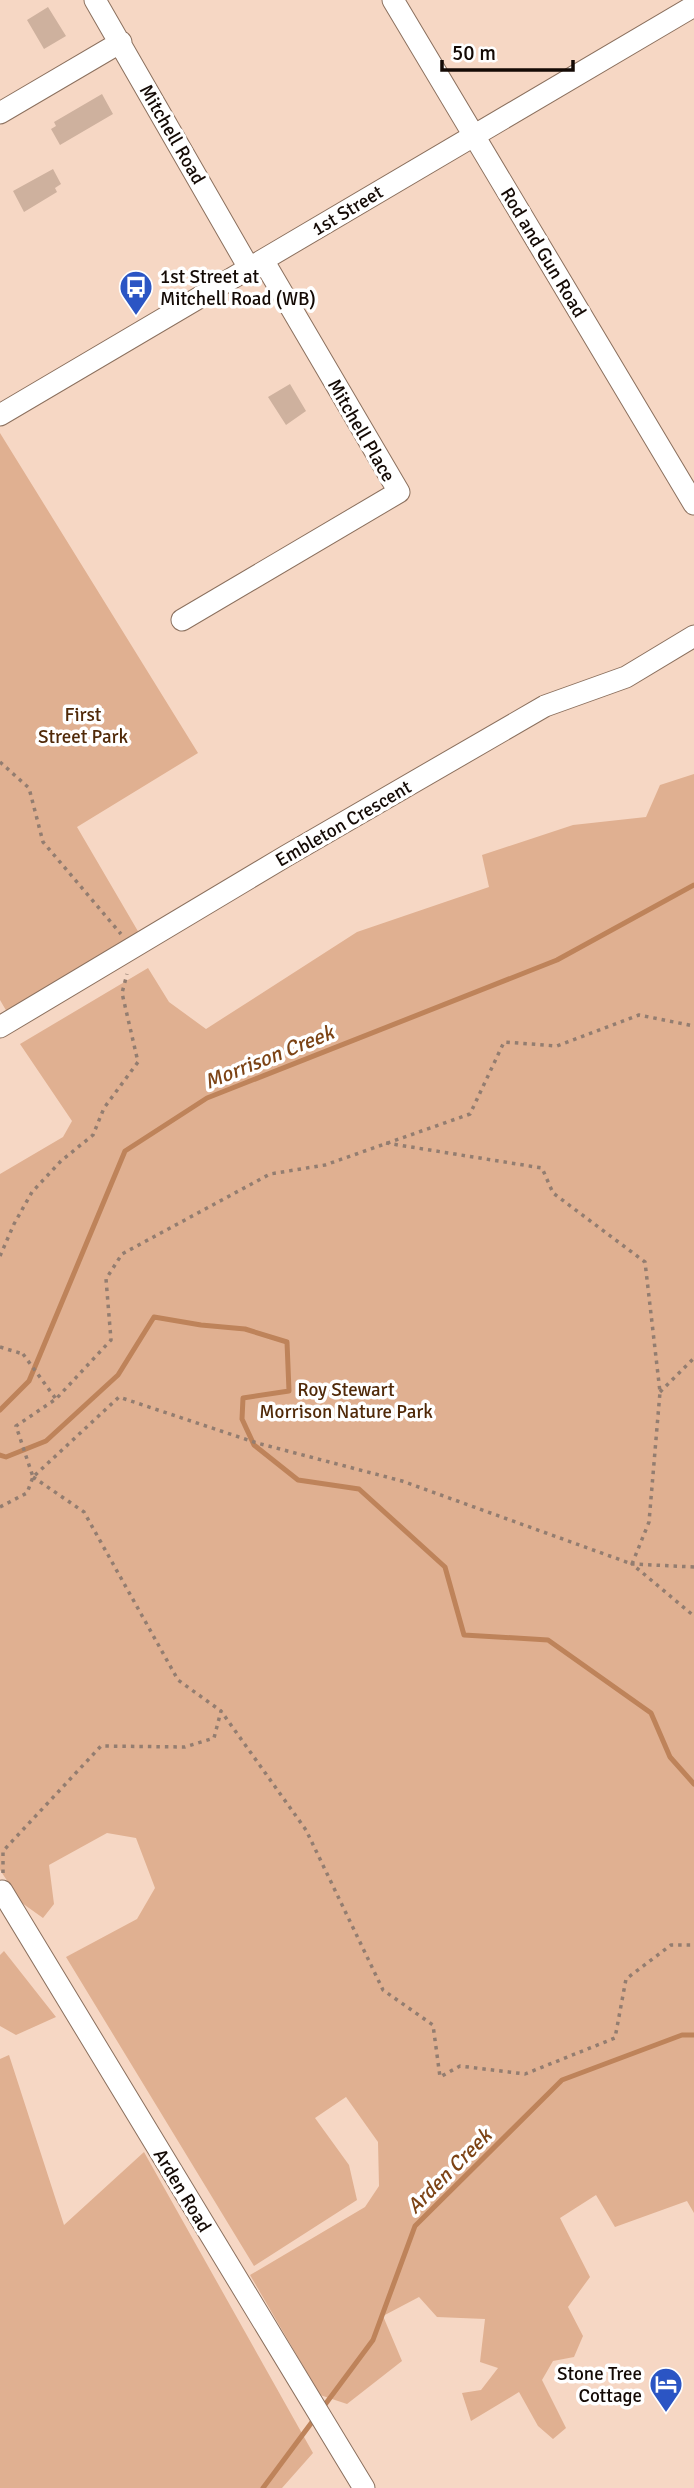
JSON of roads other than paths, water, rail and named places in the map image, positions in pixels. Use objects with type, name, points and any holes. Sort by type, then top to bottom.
[{"type":"street","name":"Mitchell Road","points":[[95,0],[256,264]]},
{"type":"street","name":"Rod and Gun Road","points":[[393,0],[694,504]]},
{"type":"street","name":"1st Street","points":[[0,415],[694,6]]},
{"type":"street","points":[[0,113],[121,42]]},
{"type":"street","name":"Mitchell Place","points":[[182,620],[399,492],[256,264]]},
{"type":"street","name":"Embleton Crescent","points":[[0,1027],[286,856],[545,706],[626,677],[694,636]]},
{"type":"street","name":"Arden Road","points":[[2,1891],[364,2488]]},
{"type":"waterway","name":"Morrison Creek","points":[[0,1410],[29,1381],[125,1151],[207,1098],[557,960],[694,885]]},
{"type":"waterway","points":[[0,1455],[6,1457],[46,1441],[118,1375],[154,1317],[245,1329],[287,1342],[289,1391],[243,1398],[242,1419],[254,1445],[298,1480],[359,1489],[445,1567],[464,1635],[548,1640],[651,1713],[670,1757],[694,1784]]},
{"type":"waterway","name":"Arden Creek","points":[[321,2410],[373,2340],[415,2226],[562,2080],[682,2035],[694,2035]]},
{"type":"waterway","name":"Arden Creek","points":[[263,2488],[315,2418]]},
{"type":"place","name":"1st Street at Mitchell Road (WB)","points":[[136,317]]},
{"type":"place","name":"Stone Tree Cottage","points":[[666,2414]]},
{"type":"park label","name":"First Street Park","points":[[83,725]]},
{"type":"park label","name":"Roy Stewart Morrison Nature Park","points":[[346,1400]]}]
